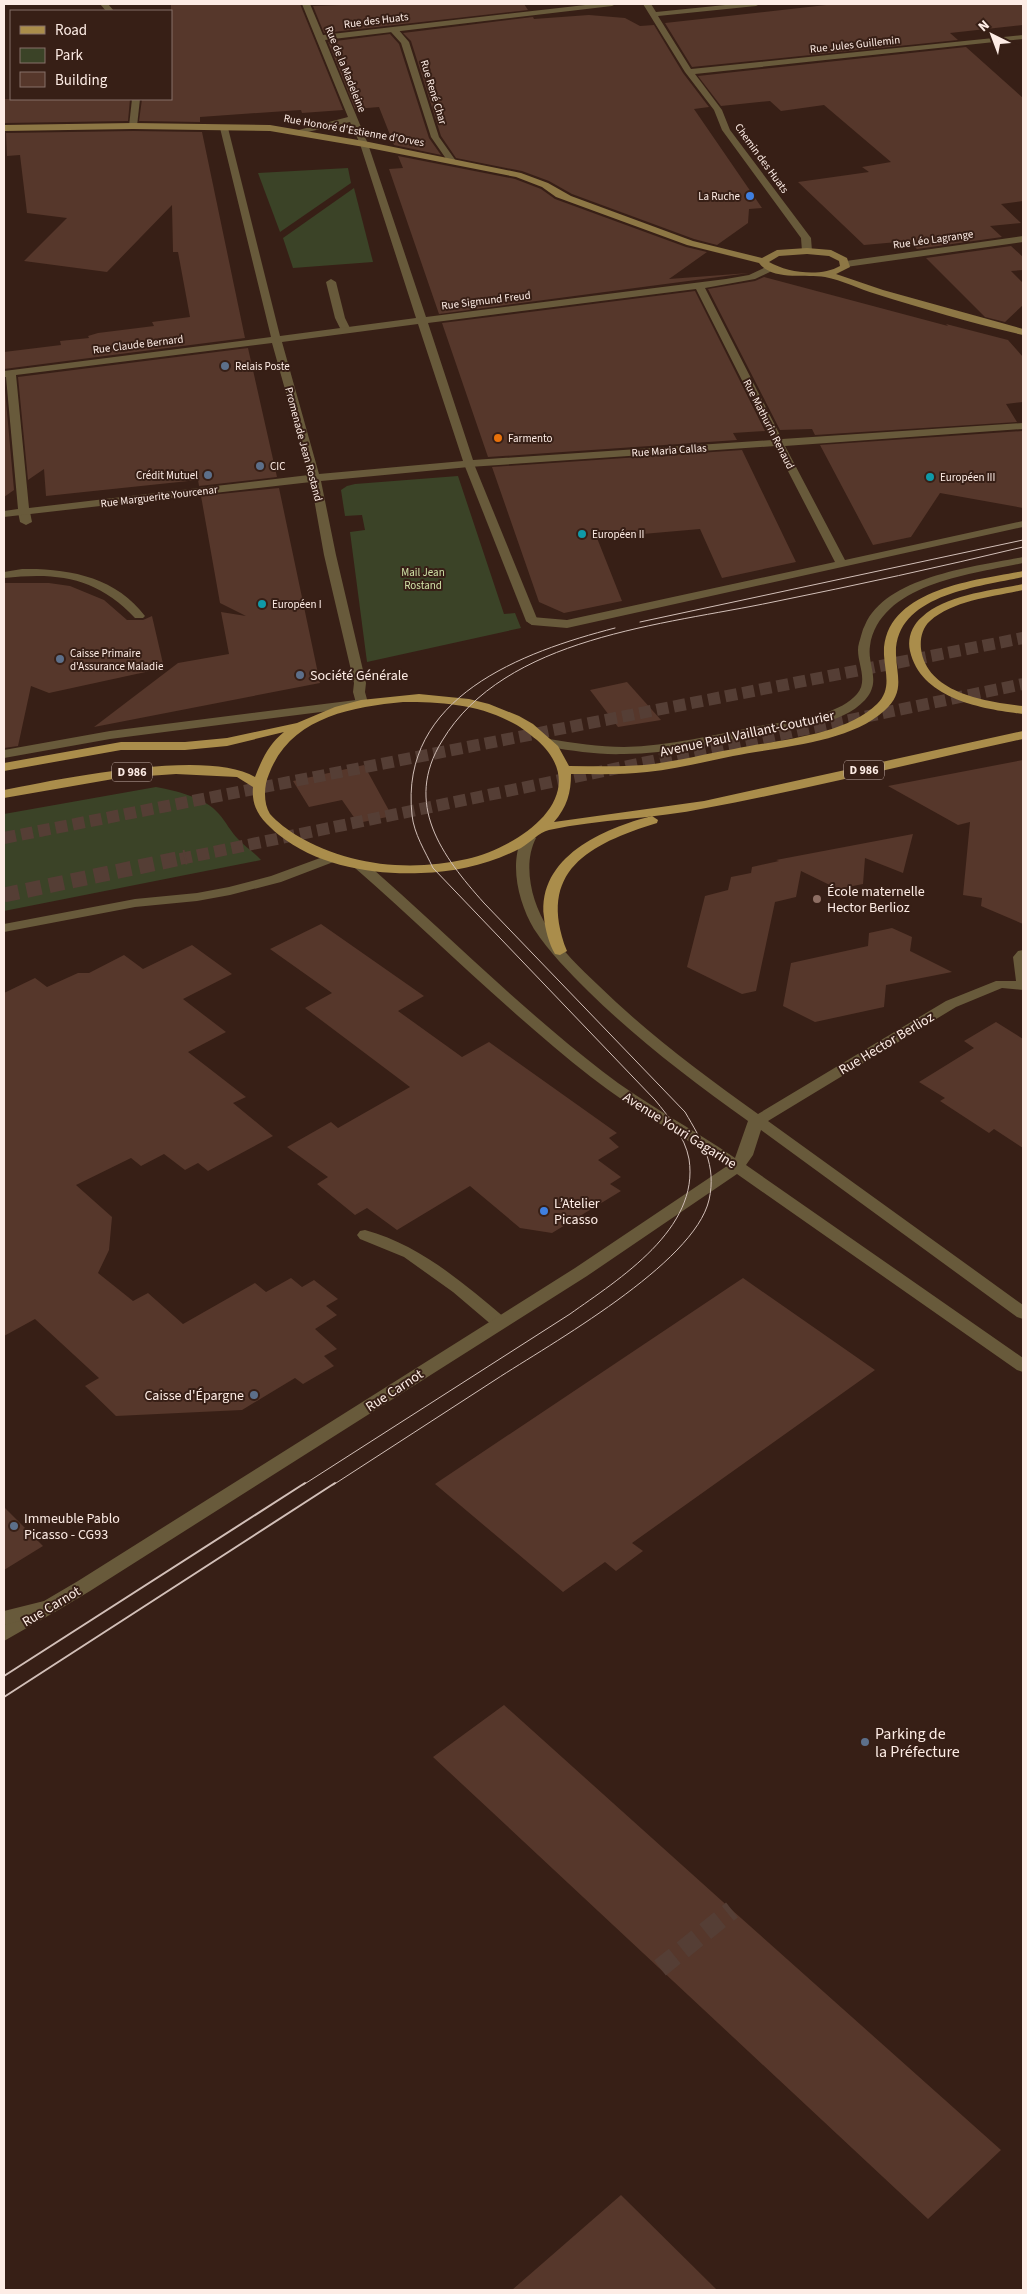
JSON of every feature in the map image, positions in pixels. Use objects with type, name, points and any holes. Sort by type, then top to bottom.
[{"type":"main road","name":"Avenue Paul Vaillant-Couturier","points":[[564,770],[658,768],[824,734],[860,721],[880,707],[893,690],[895,682],[890,643],[894,628],[909,610],[937,594],[1023,574]]},
{"type":"main road","points":[[1023,587],[948,607],[927,618],[918,629],[914,644],[918,664],[928,678],[937,684],[972,701],[1023,710]]},
{"type":"main road","points":[[419,698],[470,703],[509,716],[528,726],[549,743],[559,756],[566,783],[559,808],[543,827],[529,838],[503,853],[461,864],[413,869],[360,865],[331,858],[300,845],[264,814],[259,799],[262,769],[275,746],[287,735],[305,724],[360,703],[419,698]]},
{"type":"main road","name":"D 986","points":[[4,767],[121,746],[185,746],[227,742],[305,724]]},
{"type":"main road","name":"D 986","points":[[543,827],[704,805],[1023,735]]},
{"type":"main road","name":"D 986","points":[[4,794],[104,775],[155,769],[196,769],[235,773],[241,774],[259,785]]},
{"type":"main road","points":[[560,951],[552,926],[550,901],[556,882],[571,861],[597,841],[619,830],[704,805]]},
{"type":"street","name":"Rue de la Madeleine","points":[[306,4],[364,144]]},
{"type":"street","name":"Rue des Huats","points":[[321,38],[612,4]]},
{"type":"street","name":"Chemin des Huats","points":[[647,4],[655,14],[689,72],[718,110],[726,130],[806,238],[807,251]]},
{"type":"street","points":[[655,14],[756,4]]},
{"type":"street","name":"Rue René Char","points":[[394,30],[405,42],[408,49],[435,137],[452,161]]},
{"type":"street","name":"Rue Jules Guillemin","points":[[689,72],[1023,37]]},
{"type":"street","points":[[133,126],[136,100]]},
{"type":"street","points":[[295,132],[354,118]]},
{"type":"street","name":"Rue Honoré d'Estienne d'Orves","points":[[4,128],[133,126],[270,128],[364,144],[477,167],[690,242],[769,261],[798,274],[824,274]]},
{"type":"street","name":"Promenade Jean Rostand","points":[[224,128],[276,339],[315,478],[360,683],[360,703]]},
{"type":"street","points":[[364,144],[469,464],[532,620],[567,624],[1023,524]]},
{"type":"street","name":"Rue Léo Lagrange","points":[[844,267],[1023,239]]},
{"type":"street","points":[[769,261],[807,251],[840,256],[844,267],[880,292]]},
{"type":"street","name":"Rue Sigmund Freud","points":[[276,339],[752,277],[769,261]]},
{"type":"street","points":[[824,274],[844,267]]},
{"type":"street","points":[[824,274],[880,292],[1023,332]]},
{"type":"street","points":[[331,282],[340,318],[346,330]]},
{"type":"street","name":"Rue Mathurin Renaud","points":[[699,285],[841,563]]},
{"type":"street","name":"Rue Claude Bernard","points":[[7,374],[276,339]]},
{"type":"street","points":[[7,374],[25,517]]},
{"type":"street","name":"Rue Maria Callas","points":[[315,478],[469,464],[1023,426]]},
{"type":"street","name":"Rue Marguerite Yourcenar","points":[[4,514],[25,517],[315,478]]},
{"type":"street","points":[[549,743],[597,750],[654,749],[805,722],[837,713],[855,702],[867,687],[870,678],[864,647],[872,622],[881,609],[894,598],[928,583],[1023,560]]},
{"type":"street","points":[[4,575],[21,571],[55,572],[91,581],[117,593],[128,602],[139,616]]},
{"type":"street","points":[[4,754],[110,735],[204,725],[360,703]]},
{"type":"street","points":[[4,762],[18,764]]},
{"type":"street","points":[[529,838],[522,859],[534,917],[560,951],[600,994],[644,1036],[696,1078],[834,1175],[972,1279],[1023,1313]]},
{"type":"street","points":[[4,928],[126,904],[197,897],[237,889],[276,879],[331,858]]},
{"type":"street","name":"Avenue Youri Gagarine","points":[[360,865],[400,899],[526,1016],[603,1080],[677,1130],[705,1144],[738,1166],[772,1192],[1023,1366]]},
{"type":"street","points":[[1023,954],[1020,957],[1023,986]]},
{"type":"street","name":"Rue Hector Berlioz","points":[[756,1121],[951,1004],[1000,984],[1023,986]]},
{"type":"street","name":"Rue Carnot","points":[[4,1634],[359,1413],[499,1322],[582,1272],[738,1166],[750,1144],[756,1121]]},
{"type":"street","points":[[365,1235],[410,1253],[459,1288],[499,1322]]},
{"type":"street","points":[[4,1618],[49,1607]]},
{"type":"green space","points":[[348,168],[351,183],[280,232],[258,173]]},
{"type":"green space","points":[[354,188],[373,262],[293,268],[283,238]]},
{"type":"green space","name":"Mail Jean Rostand","points":[[458,476],[504,614],[515,613],[521,628],[367,662],[350,532],[365,530],[362,515],[345,516],[341,490],[355,484]]},
{"type":"green space","points":[[156,787],[190,796],[206,803],[219,814],[241,842],[261,860],[4,911],[4,814]]},
{"type":"building","points":[[171,4],[300,4],[343,110],[302,113],[301,110],[200,117],[200,122],[139,121],[142,100],[172,100]]},
{"type":"building","points":[[524,4],[528,10],[324,33],[313,6]]},
{"type":"building","points":[[835,4],[1023,4],[1023,25],[950,33],[958,40],[692,67],[665,23]]},
{"type":"building","points":[[589,15],[625,18],[640,26],[654,25],[683,73],[709,107],[694,109],[762,208],[749,209],[748,223],[717,245],[694,239],[572,194],[549,181],[522,171],[456,158],[441,136],[411,41],[403,33],[533,17],[534,19]]},
{"type":"building","points":[[390,34],[399,44],[429,138],[441,155],[394,145],[379,107],[355,109],[328,42]]},
{"type":"building","points":[[966,47],[1023,98],[1023,201],[1001,204],[1021,223],[990,226],[1002,237],[917,249],[909,241],[864,245],[798,182],[869,172],[862,167],[891,162],[824,105],[781,111],[770,101],[721,106],[698,76]]},
{"type":"building","points":[[4,99],[130,100],[128,121],[5,123]]},
{"type":"building","points":[[202,132],[245,338],[4,369],[4,352],[61,345],[60,341],[89,338],[88,336],[98,333],[154,326],[152,322],[190,317],[178,252],[173,252],[172,205],[107,272],[24,261],[67,218],[27,213],[20,155],[7,156],[6,133]]},
{"type":"building","points":[[398,156],[515,179],[541,189],[555,199],[686,247],[707,252],[669,279],[749,273],[439,314],[389,169],[403,168]]},
{"type":"building","points":[[1011,246],[1023,257],[1023,270],[1011,271],[1023,283],[1023,305],[1005,322],[985,317],[926,258]]},
{"type":"building","points":[[764,277],[1008,340],[1023,357],[1023,402],[1006,404],[1017,422],[815,435],[812,429],[780,430],[708,289],[755,281]]},
{"type":"building","points":[[695,291],[765,431],[733,433],[737,440],[488,457],[442,323]]},
{"type":"building","points":[[248,348],[277,477],[199,486],[198,480],[46,496],[44,469],[28,480],[18,377]]},
{"type":"building","points":[[4,379],[14,490],[4,497]]},
{"type":"building","name":"Européen III","points":[[1023,431],[1023,508],[940,493],[911,537],[873,545],[820,445]]},
{"type":"building","name":"Européen II","points":[[742,450],[796,562],[722,578],[700,529],[597,538],[622,601],[564,613],[539,602],[492,467]]},
{"type":"building","name":"Européen I","points":[[279,488],[320,683],[94,727],[178,663],[229,654],[221,612],[246,616],[220,603],[201,496]]},
{"type":"building","name":"Caisse Primaire d'Assurance Maladie","points":[[4,583],[49,583],[70,586],[104,600],[127,620],[143,620],[152,616],[164,668],[49,693],[31,686],[18,746],[4,748]]},
{"type":"building","points":[[627,682],[661,720],[618,727],[590,690]]},
{"type":"building","points":[[1023,760],[1023,924],[981,906],[982,898],[963,895],[970,822],[958,825],[888,786]]},
{"type":"building","points":[[364,765],[392,816],[358,823],[342,800],[309,807],[293,781]]},
{"type":"building","points":[[913,834],[903,873],[865,858],[863,884],[838,889],[801,871],[796,897],[775,902],[756,991],[742,994],[687,967],[705,896],[728,890],[731,877],[751,873],[752,867],[779,861],[776,860]]},
{"type":"building","points":[[321,924],[424,996],[398,1011],[462,1057],[489,1042],[617,1133],[609,1138],[619,1147],[598,1160],[621,1177],[610,1184],[621,1191],[552,1233],[520,1228],[470,1186],[397,1230],[367,1208],[355,1215],[317,1184],[328,1177],[287,1147],[331,1122],[338,1128],[410,1087],[305,1008],[332,993],[270,949]]},
{"type":"building","points":[[892,928],[912,937],[910,951],[952,972],[886,985],[884,1007],[815,1022],[783,1006],[791,963],[868,946],[869,933]]},
{"type":"building","points":[[192,945],[232,974],[183,999],[226,1032],[188,1052],[246,1097],[233,1103],[273,1136],[208,1171],[198,1163],[185,1170],[164,1154],[141,1166],[131,1158],[76,1185],[112,1217],[109,1250],[98,1273],[133,1301],[148,1293],[183,1324],[255,1283],[266,1292],[291,1278],[302,1287],[314,1280],[338,1299],[326,1306],[337,1315],[315,1329],[337,1349],[324,1356],[334,1366],[303,1384],[295,1378],[242,1410],[116,1416],[85,1386],[99,1378],[35,1319],[4,1336],[4,993],[35,978],[47,987],[78,973],[89,973],[124,955],[143,969]]},
{"type":"building","points":[[996,1022],[1023,1039],[1023,1148],[994,1129],[989,1133],[940,1101],[945,1098],[919,1082],[974,1048],[964,1041]]},
{"type":"building","points":[[743,1278],[875,1370],[632,1543],[643,1551],[616,1571],[605,1562],[563,1592],[435,1484]]},
{"type":"building","name":"Immeuble Pablo Picasso - CG93","points":[[4,1507],[43,1546],[4,1570]]},
{"type":"building","points":[[504,1705],[1001,2150],[928,2219],[433,1757]]},
{"type":"building","points":[[621,2195],[717,2290],[512,2290]]},
{"type":"tunnel","points":[[4,838],[1023,638]]},
{"type":"tunnel","points":[[180,859],[1023,684]]},
{"type":"tunnel","points":[[4,895],[186,857]]},
{"type":"tunnel","points":[[660,1968],[732,1910]]},
{"type":"tram line","points":[[640,622],[1023,540]]},
{"type":"tram line","points":[[333,1485],[583,1324],[649,1276],[677,1250],[698,1225],[709,1200],[711,1187],[711,1176],[706,1154],[685,1112],[484,903],[454,867],[442,848],[427,808],[426,786],[431,764],[442,741],[470,706],[505,678],[546,657],[590,641],[637,628],[836,589],[1023,547]]},
{"type":"tram line","points":[[303,1485],[570,1314],[611,1285],[652,1250],[669,1230],[682,1208],[689,1184],[689,1159],[684,1143],[671,1120],[655,1100],[433,868],[417,836],[412,815],[413,774],[425,739],[446,710],[474,686],[506,667],[542,651],[615,628]]},
{"type":"tram line","points":[[4,1676],[305,1483]]},
{"type":"tram line","points":[[4,1697],[335,1483]]},
{"type":"place","name":"La Ruche","points":[[750,196]]},
{"type":"place","name":"Relais Poste","points":[[225,366]]},
{"type":"place","name":"Farmento","points":[[498,438]]},
{"type":"place","name":"CIC","points":[[260,466]]},
{"type":"place","name":"Crédit Mutuel","points":[[208,475]]},
{"type":"place","name":"Européen III","points":[[930,477]]},
{"type":"place","name":"Européen II","points":[[582,534]]},
{"type":"place","name":"Européen I","points":[[262,604]]},
{"type":"place","name":"Caisse Primaire d'Assurance Maladie","points":[[60,659]]},
{"type":"place","name":"Société Générale","points":[[300,675]]},
{"type":"place","name":"École maternelle Hector Berlioz","points":[[817,899]]},
{"type":"place","name":"L’Atelier Picasso","points":[[544,1211]]},
{"type":"place","name":"Caisse d'Épargne","points":[[254,1395]]},
{"type":"place","name":"Immeuble Pablo Picasso - CG93","points":[[14,1526]]},
{"type":"place","name":"Parking de la Préfecture","points":[[865,1742]]}]
